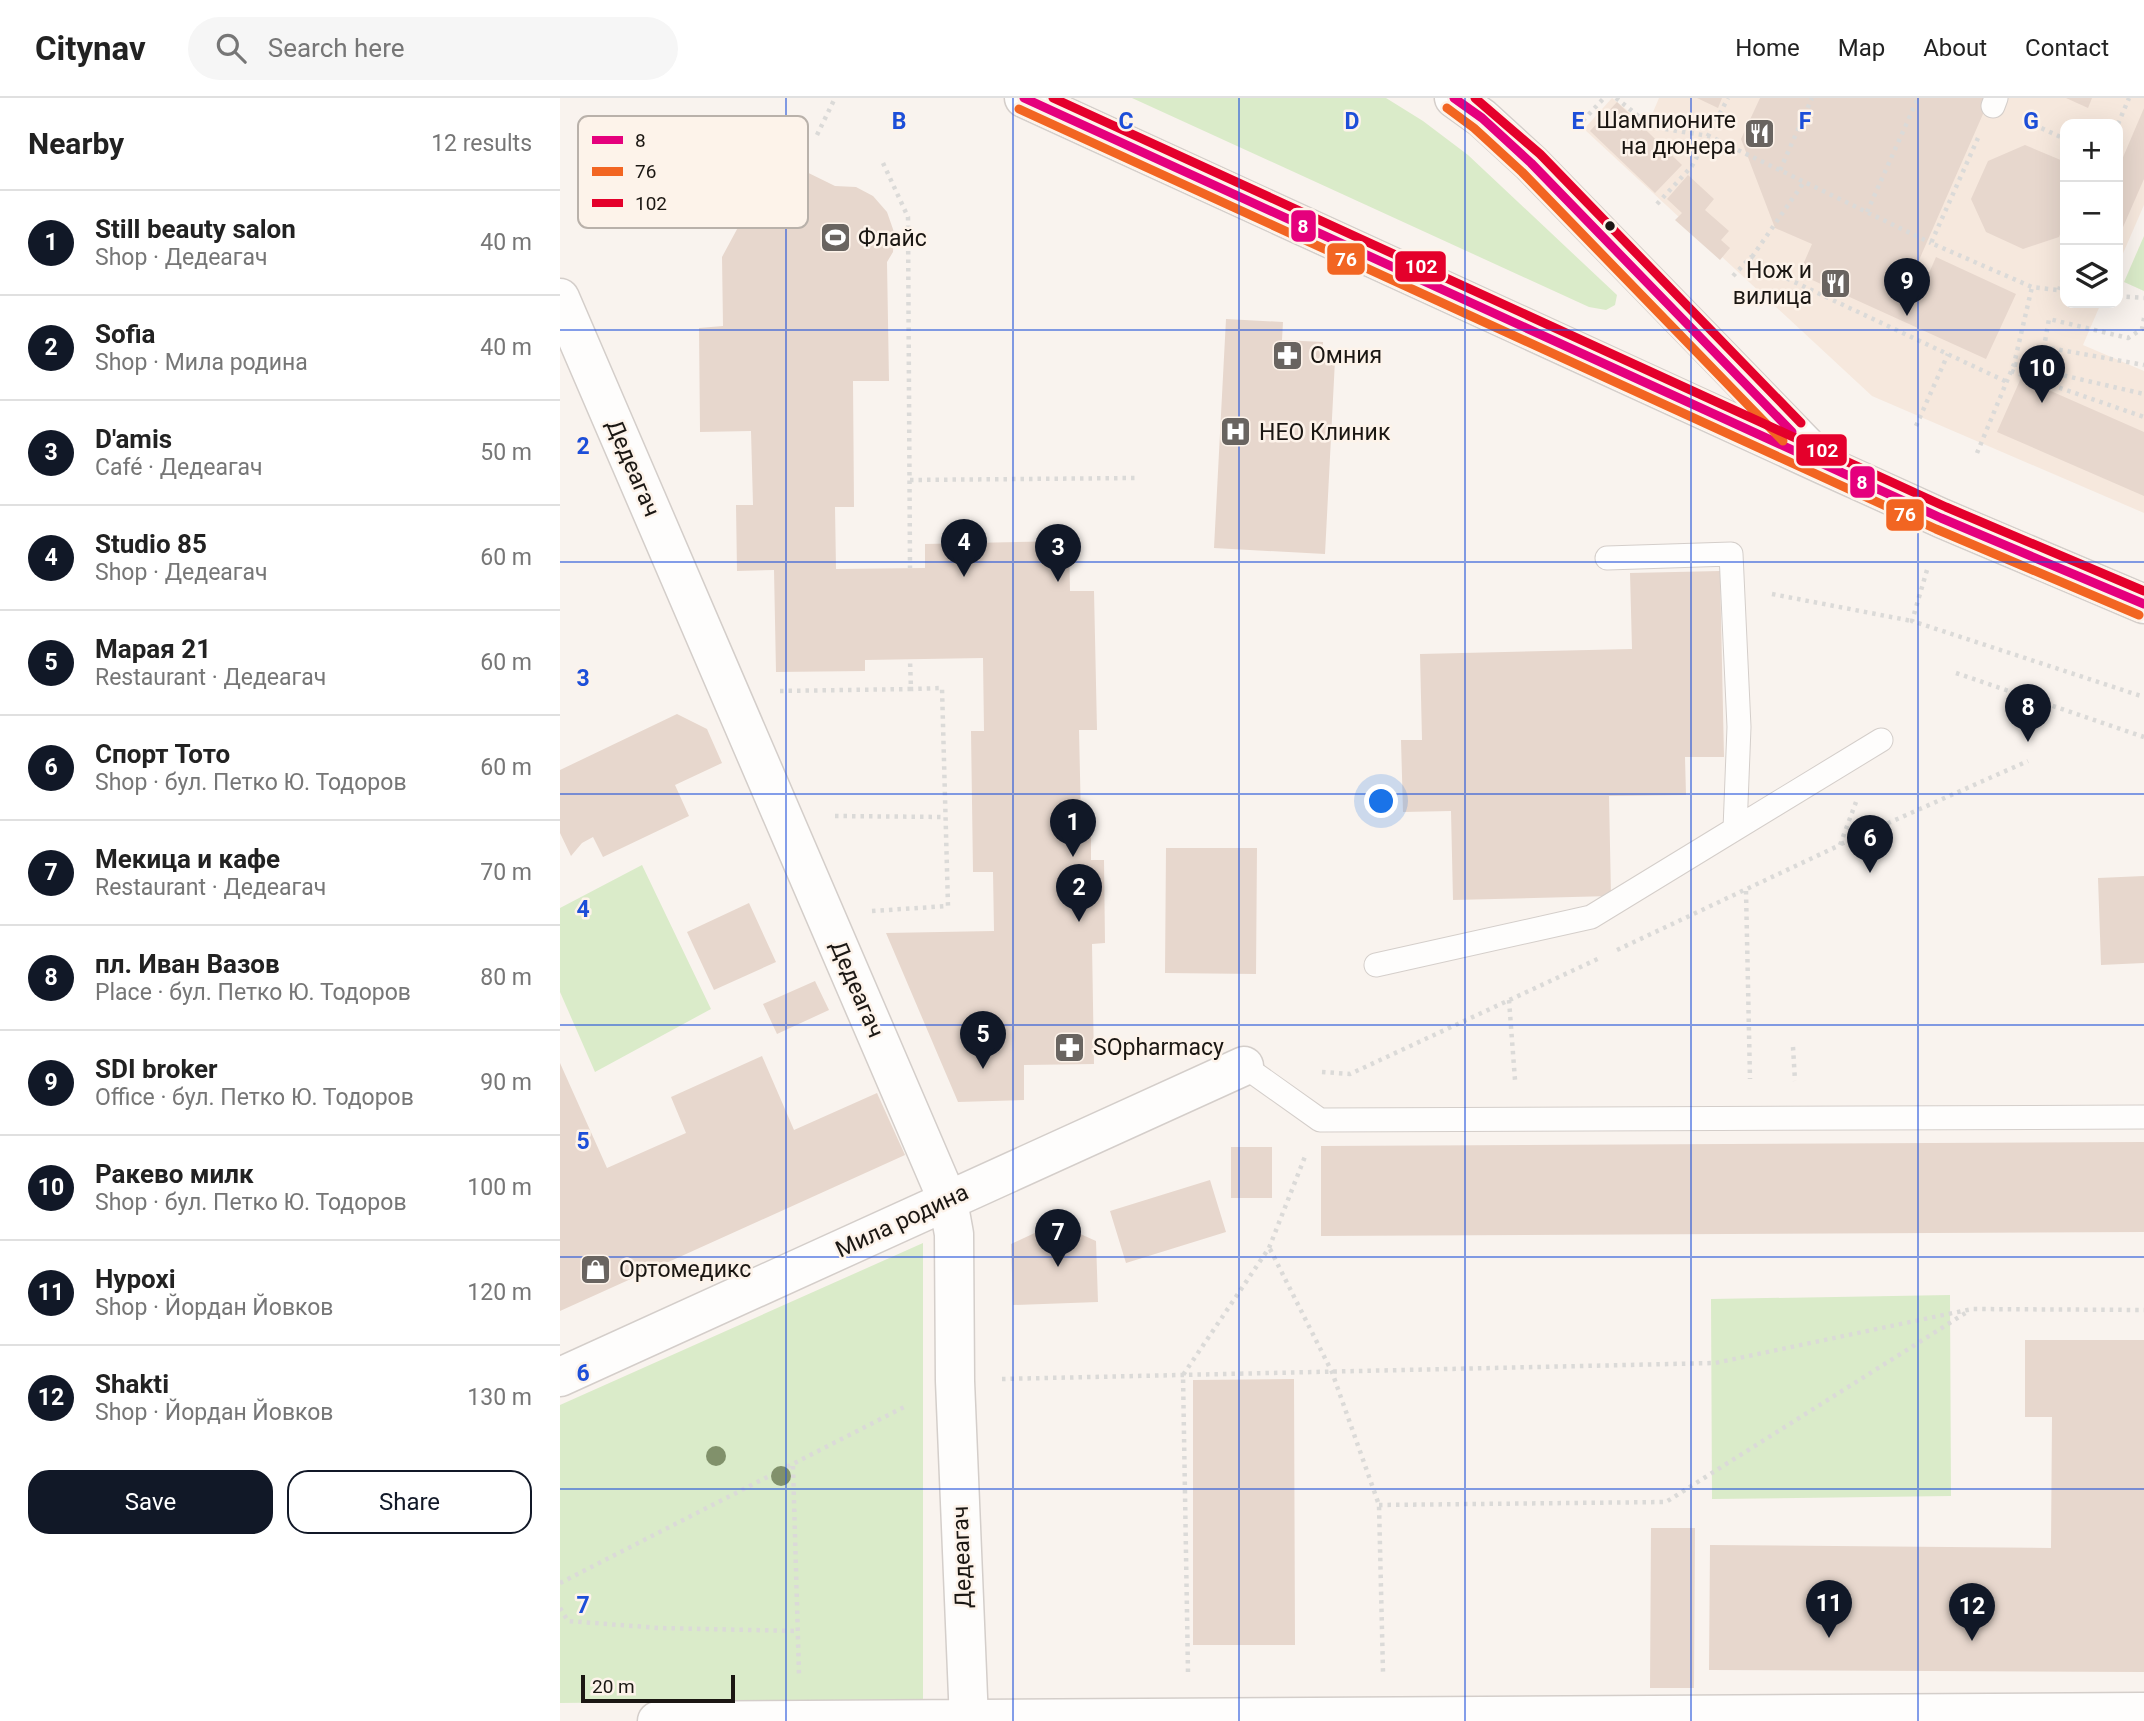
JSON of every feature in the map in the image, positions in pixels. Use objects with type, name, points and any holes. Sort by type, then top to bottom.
[{"type":"street","points":[[1024,98],[1824,465],[2144,604]]},
{"type":"street","points":[[1454,98],[1482,118],[1531,163],[1824,465]]},
{"type":"street","name":"Дедеагач","points":[[560,298],[948,1201],[954,1234],[955,1381],[969,1721]]},
{"type":"street","name":"Мила родина","points":[[560,1377],[1244,1066]]},
{"type":"street","points":[[657,1721],[2144,1712]]},
{"type":"lane","points":[[1607,558],[1731,554],[1739,727],[1735,829]]},
{"type":"lane","points":[[1376,965],[1591,917],[1881,740]]},
{"type":"lane","points":[[1244,1066],[1320,1120],[2144,1117]]},
{"type":"path","points":[[817,135],[835,98]]},
{"type":"path","points":[[1577,127],[1604,98]]},
{"type":"path","points":[[1616,98],[1652,127],[1709,136],[1931,243],[2032,287],[2060,290]]},
{"type":"path","points":[[1657,204],[1692,166],[1728,98]]},
{"type":"path","points":[[1780,170],[1812,98]]},
{"type":"path","points":[[1867,212],[1918,98]]},
{"type":"path","points":[[2120,119],[2129,98]]},
{"type":"path","points":[[1931,243],[1995,102]]},
{"type":"path","points":[[883,163],[908,218],[910,568]]},
{"type":"path","points":[[1733,276],[1751,257],[1804,182]]},
{"type":"path","points":[[1751,257],[1788,279],[2007,382]]},
{"type":"path","points":[[1977,453],[2012,368],[2032,287]]},
{"type":"path","points":[[2123,296],[2144,298]]},
{"type":"path","points":[[2144,318],[2142,329],[2128,338],[2049,318],[2044,347],[2144,365]]},
{"type":"path","points":[[1916,426],[1948,354]]},
{"type":"path","points":[[2012,368],[2144,394]]},
{"type":"path","points":[[2012,368],[2144,417]]},
{"type":"path","points":[[909,481],[1136,478]]},
{"type":"path","points":[[1912,621],[1927,570]]},
{"type":"path","points":[[1733,586],[1912,621],[2144,697]]},
{"type":"path","points":[[910,660],[911,689]]},
{"type":"path","points":[[1956,673],[2144,737]]},
{"type":"path","points":[[772,691],[942,688],[948,906],[867,912]]},
{"type":"path","points":[[1840,845],[2028,761]]},
{"type":"path","points":[[826,816],[946,817]]},
{"type":"path","points":[[1746,891],[1750,1118]]},
{"type":"path","points":[[1509,1000],[1518,1119]]},
{"type":"path","points":[[1189,1719],[1183,1375],[1269,1248],[1320,1120],[1350,1074]]},
{"type":"path","points":[[1269,1248],[1332,1372],[1379,1505],[1385,1718]]},
{"type":"path","points":[[1379,1505],[1666,1502],[1972,1309]]},
{"type":"path","points":[[560,1583],[955,1381],[1715,1363],[1972,1309],[2144,1310]]},
{"type":"path","points":[[793,1466],[801,1720]]},
{"type":"path","points":[[560,1608],[568,1621],[659,1628],[798,1631]]},
{"type":"shaded area","points":[[1612,98],[1647,126],[1659,98],[2144,98],[2144,205],[2123,253],[2123,119],[2060,119],[2060,308],[2099,308],[2083,345],[2144,371],[2144,513],[1872,396],[1584,129]]},
{"type":"green space","points":[[1132,98],[1386,98],[1423,121],[1468,155],[1617,295],[1615,305],[1606,310],[1589,307]]},
{"type":"green space","points":[[2144,236],[2144,291],[2124,282]]},
{"type":"green space","points":[[642,865],[711,1009],[595,1072],[560,992],[560,908]]},
{"type":"green space","points":[[923,1243],[923,1699],[560,1703],[560,1405]]},
{"type":"green space","points":[[1950,1295],[1951,1496],[1712,1499],[1711,1299]]},
{"type":"building","points":[[1697,98],[1722,98],[1718,108]]},
{"type":"building","points":[[1760,98],[1990,98],[1916,267],[1929,273],[1936,257],[2016,294],[1986,359],[1799,274],[1812,244],[1775,228],[1741,139]]},
{"type":"building","points":[[2066,98],[2092,98],[2088,108]]},
{"type":"building","points":[[1617,102],[1682,165],[1655,193],[1590,131]]},
{"type":"building","points":[[2144,108],[2144,179],[2123,227],[2123,182],[2123,157]]},
{"type":"building","points":[[2025,145],[2060,160],[2059,237],[2023,249],[1986,232],[1971,199],[1988,161]]},
{"type":"building","points":[[808,173],[835,186],[856,187],[873,196],[887,212],[894,232],[893,252],[887,262],[889,381],[853,381],[854,507],[835,507],[836,569],[925,568],[925,544],[1069,541],[1070,591],[1094,591],[1097,730],[1079,730],[1081,820],[1091,819],[1091,860],[1104,860],[1105,943],[1092,944],[1094,1064],[1024,1065],[1024,1100],[958,1102],[886,933],[994,931],[993,872],[973,872],[971,731],[984,731],[983,658],[865,660],[865,671],[776,672],[774,570],[737,571],[736,505],[753,505],[751,431],[700,432],[699,328],[723,326],[722,257],[738,228],[808,228]]},
{"type":"building","points":[[1688,175],[1714,199],[1705,210],[1729,231],[1721,240],[1730,248],[1720,260],[1675,220],[1682,213],[1667,199]]},
{"type":"building","points":[[1226,319],[1283,322],[1282,340],[1323,342],[1322,360],[1335,360],[1325,554],[1214,548]]},
{"type":"building","points":[[2021,378],[2144,432],[2144,496],[1997,432]]},
{"type":"building","points":[[1720,571],[1724,757],[1685,757],[1686,795],[1609,796],[1611,896],[1453,900],[1451,811],[1403,812],[1401,740],[1422,740],[1420,654],[1632,649],[1630,573]]},
{"type":"building","points":[[677,714],[707,729],[722,763],[675,785],[689,816],[603,857],[593,837],[582,843],[571,856],[560,833],[560,770]]},
{"type":"building","points":[[1166,848],[1257,848],[1256,974],[1165,973]]},
{"type":"building","points":[[2144,876],[2144,963],[2101,965],[2098,878]]},
{"type":"building","points":[[749,903],[776,962],[714,990],[687,932]]},
{"type":"building","points":[[815,981],[829,1010],[777,1034],[763,1004]]},
{"type":"building","points":[[762,1056],[794,1130],[877,1093],[905,1155],[560,1311],[560,1063],[607,1168],[686,1133],[671,1097]]},
{"type":"building","points":[[2144,1142],[2144,1232],[1321,1236],[1321,1146]]},
{"type":"building","points":[[1231,1147],[1272,1147],[1272,1198],[1231,1198]]},
{"type":"building","points":[[1210,1180],[1226,1232],[1126,1263],[1110,1211]]},
{"type":"building","points":[[1056,1223],[1096,1241],[1098,1302],[1013,1305],[1011,1244]]},
{"type":"building","points":[[2025,1340],[2144,1340],[2144,1672],[1709,1670],[1710,1545],[2051,1548],[2052,1417],[2025,1417]]},
{"type":"building","points":[[1294,1379],[1295,1645],[1193,1645],[1193,1380]]},
{"type":"building","points":[[1651,1528],[1695,1528],[1694,1688],[1650,1688]]},
{"type":"transit line","name":"8","points":[[1024,98],[1941,518],[2144,604]]},
{"type":"transit line","name":"102","points":[[1053,98],[1946,507],[2144,591]]},
{"type":"transit line","name":"8","points":[[1454,98],[1482,118],[1531,163],[1792,432]]},
{"type":"transit line","name":"102","points":[[1475,98],[1540,154],[1801,423]]},
{"type":"transit line","name":"76","points":[[1447,108],[1474,128],[1522,172],[1783,441]]},
{"type":"transit line","name":"76","points":[[1019,109],[1936,529],[2139,615]]},
{"type":"place","name":"Шампионите на дюнера","points":[[1759,133]]},
{"type":"place","name":"Флайс","points":[[835,238]]},
{"type":"place","name":"Нож и вилица","points":[[1835,283]]},
{"type":"place","name":"SDI broker","points":[[1907,316]]},
{"type":"place","name":"Омния","points":[[1287,355]]},
{"type":"place","name":"Ракево милк","points":[[2042,403]]},
{"type":"place","name":"НЕО Клиник","points":[[1236,432]]},
{"type":"place","name":"Studio 85","points":[[964,577]]},
{"type":"place","name":"D'amis","points":[[1058,582]]},
{"type":"place","name":"пл. Иван Вазов","points":[[2028,742]]},
{"type":"place","name":"Still beauty salon","points":[[1073,857]]},
{"type":"place","name":"Спорт Тото","points":[[1870,873]]},
{"type":"place","name":"Sofia","points":[[1079,922]]},
{"type":"place","name":"SOpharmacy","points":[[1070,1047]]},
{"type":"place","name":"Марая 21","points":[[983,1069]]},
{"type":"place","name":"Мекица и кафе","points":[[1058,1267]]},
{"type":"place","name":"Ортомедикс","points":[[596,1269]]},
{"type":"place","name":"Hypoxi","points":[[1829,1638]]},
{"type":"place","name":"Shakti","points":[[1972,1641]]}]
